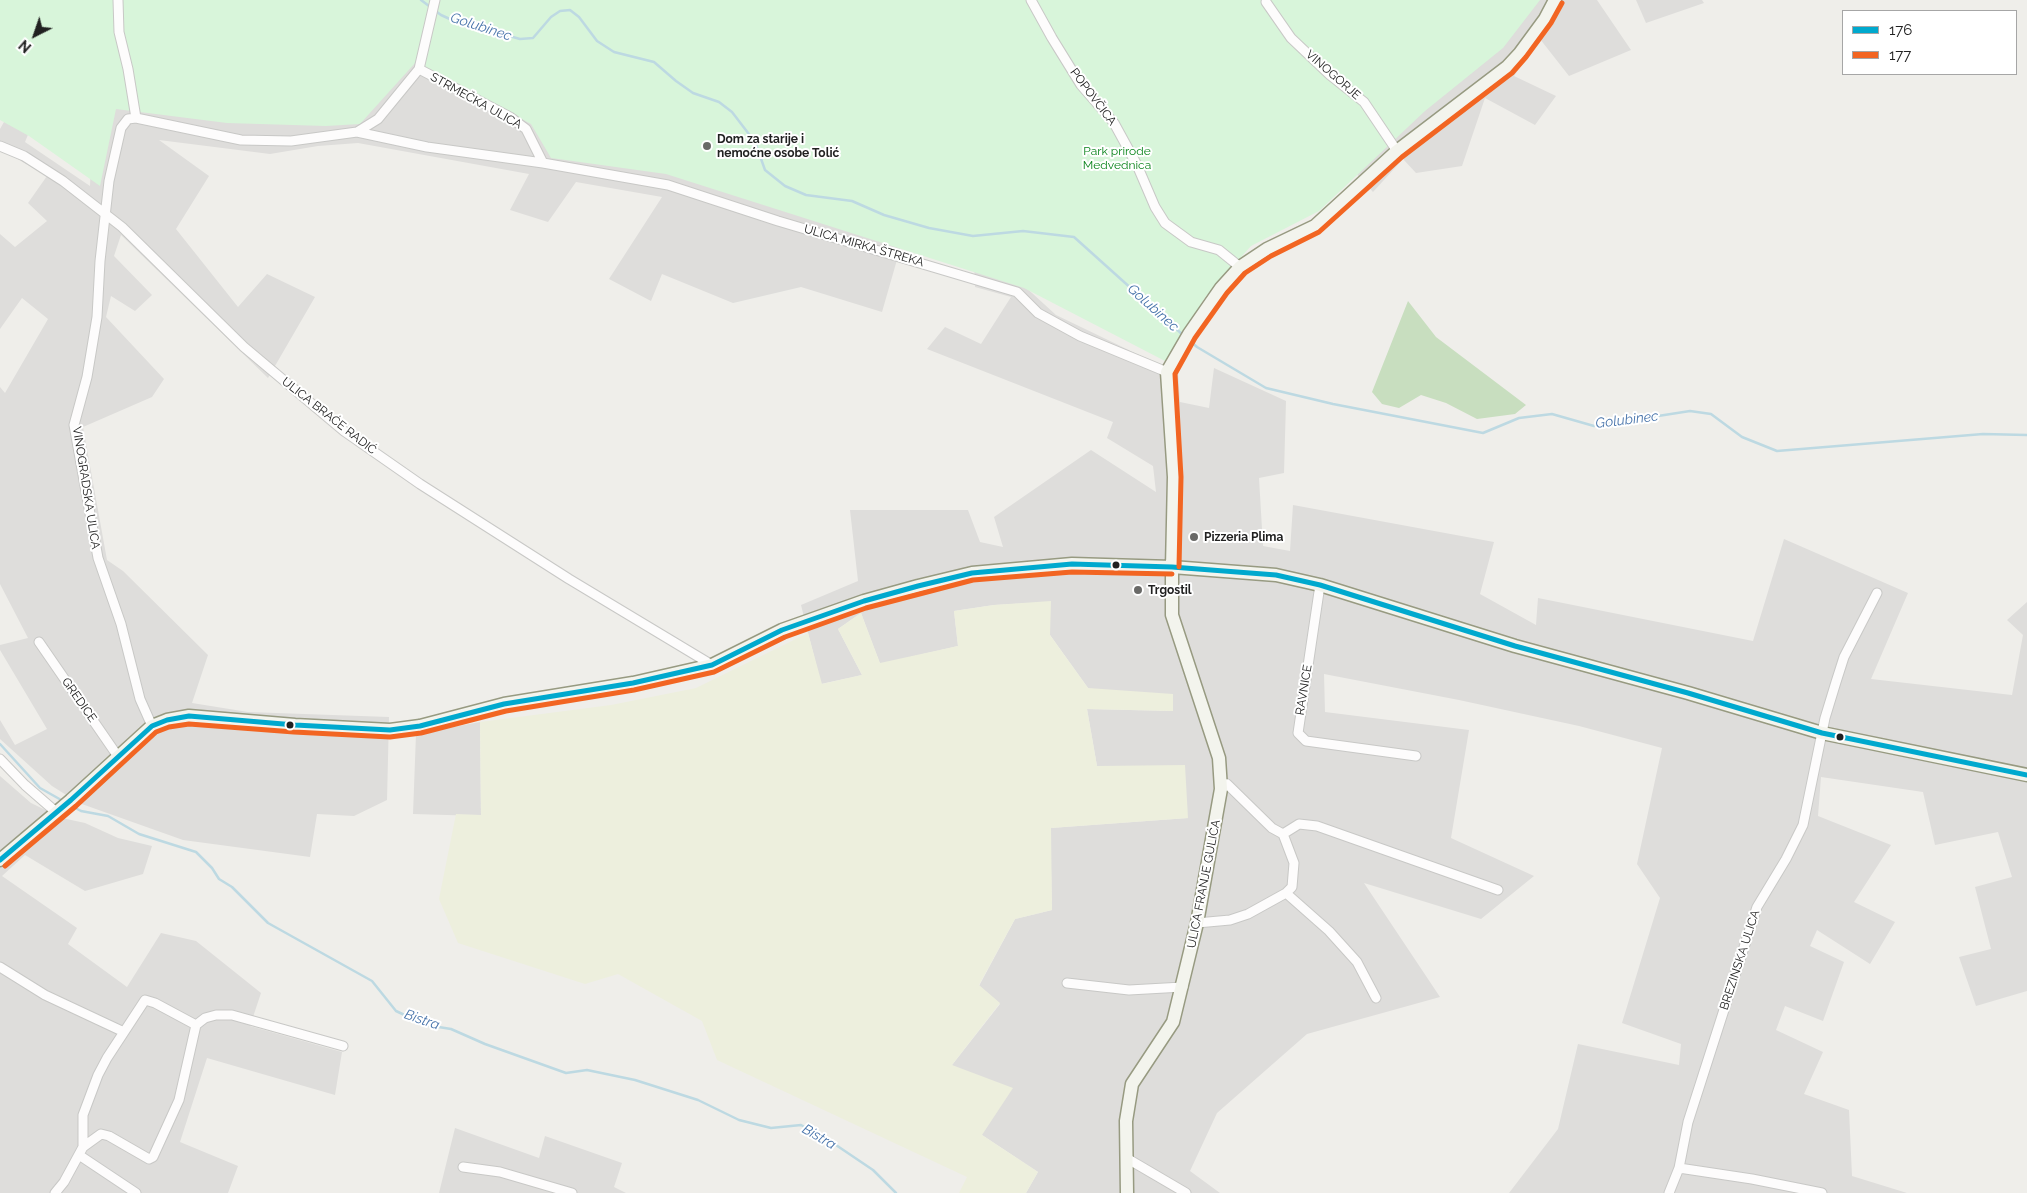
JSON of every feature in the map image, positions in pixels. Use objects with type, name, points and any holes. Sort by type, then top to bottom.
[{"type":"main road","points":[[1167,372],[1187,338],[1221,288],[1240,268],[1267,249],[1315,226],[1397,151],[1508,67],[1545,20],[1556,0]]},
{"type":"main road","name":"ULICA FRANJE GULIĆA","points":[[1127,1193],[1126,1121],[1132,1084],[1173,1022],[1197,923],[1221,789],[1219,758],[1172,615],[1174,477],[1167,372]]},
{"type":"main road","points":[[0,860],[119,758],[131,744],[152,726],[167,720],[189,716],[294,725],[390,730],[420,726],[504,704],[633,683],[712,665],[782,630],[864,601],[972,573],[1072,564],[1172,567],[1276,575],[1320,585],[1515,646],[1697,695],[1822,733],[2027,775]]},
{"type":"street","points":[[118,0],[119,32],[128,69],[136,118],[241,140],[291,141],[357,132],[378,119],[419,69],[435,0]]},
{"type":"street","name":"POPOVČICA","points":[[1031,0],[1081,85],[1114,123],[1137,165],[1155,207],[1165,223],[1191,242],[1219,250],[1240,268]]},
{"type":"street","name":"VINOGORJE","points":[[1266,2],[1292,38],[1330,75],[1364,102],[1397,151]]},
{"type":"street","name":"STRMEČKA ULICA","points":[[419,69],[510,116],[526,129],[543,163]]},
{"type":"street","name":"VINOGRADSKA ULICA","points":[[136,118],[128,119],[121,128],[109,181],[104,213],[96,317],[87,377],[74,425],[98,558],[120,624],[140,699],[152,726]]},
{"type":"street","name":"ULICA MIRKA ŠTREKA","points":[[357,132],[427,147],[543,163],[668,185],[778,222],[1017,292],[1038,313],[1046,318],[1080,336],[1167,372]]},
{"type":"street","name":"ULICA BRAĆE RADIĆ","points":[[0,146],[24,156],[63,181],[104,213],[136,240],[244,347],[344,431],[420,484],[569,579],[712,665]]},
{"type":"street","name":"RAVNICE","points":[[1320,585],[1298,733],[1306,741],[1416,756]]},
{"type":"street","name":"BREZINSKA ULICA","points":[[1669,1193],[1679,1168],[1688,1122],[1757,907],[1786,859],[1803,825],[1822,733],[1844,657],[1877,593]]},
{"type":"street","name":"GREDICE","points":[[39,642],[119,758]]},
{"type":"street","points":[[0,759],[25,785],[63,806]]},
{"type":"street","points":[[1197,923],[1230,920],[1248,914],[1286,893],[1292,887],[1294,863],[1283,834],[1272,828],[1227,784],[1221,789]]},
{"type":"street","points":[[1283,834],[1299,824],[1317,826],[1498,890]]},
{"type":"street","points":[[1286,893],[1329,932],[1357,962],[1376,998]]},
{"type":"street","points":[[0,967],[45,995],[124,1032]]},
{"type":"street","points":[[1067,983],[1129,990],[1182,987]]},
{"type":"street","points":[[81,1151],[83,1115],[98,1076],[145,1000],[196,1025]]},
{"type":"street","points":[[55,1193],[64,1182],[81,1151],[101,1134],[109,1136],[149,1159],[153,1157],[159,1148],[179,1100],[196,1025],[206,1018],[216,1015],[232,1015],[343,1046]]},
{"type":"street","points":[[81,1151],[136,1193]]},
{"type":"street","points":[[1128,1159],[1186,1193]]},
{"type":"street","points":[[463,1167],[500,1172],[548,1189],[572,1193]]},
{"type":"street","points":[[1679,1168],[1752,1179],[1822,1193]]},
{"type":"shaded area","points":[[1250,0],[1597,0],[1631,50],[1569,76],[1540,39],[1514,76],[1556,96],[1535,125],[1485,98],[1462,166],[1416,173],[1403,159],[1373,192],[1265,74]]},
{"type":"shaded area","points":[[1636,0],[1702,0],[1704,3],[1646,23]]},
{"type":"shaded area","points":[[323,3],[907,225],[882,312],[801,287],[733,303],[662,274],[651,301],[609,279],[662,197],[576,182],[548,222],[510,210],[529,174],[358,143],[318,146],[270,154],[159,140],[209,176],[176,229],[238,307],[267,274],[315,297],[268,378],[121,235],[114,256],[152,295],[135,311],[111,296],[106,317],[164,379],[152,397],[83,427],[107,560],[123,571],[208,655],[192,703],[248,712],[389,717],[387,800],[354,816],[317,814],[310,857],[183,840],[79,803],[52,786],[0,739],[0,720],[15,745],[47,729],[0,650],[0,645],[28,638],[0,584],[0,387],[5,393],[48,319],[22,298],[0,329],[0,234],[15,247],[47,221],[28,203],[47,176],[0,149],[0,129],[16,101],[38,110],[25,142],[90,186],[93,115]]},
{"type":"shaded area","points":[[973,239],[1056,315],[1178,372],[1180,402],[1209,408],[1214,368],[1286,401],[1284,473],[1259,478],[1263,546],[1290,551],[1293,505],[1494,542],[1480,594],[1536,625],[1538,598],[1753,641],[1784,539],[1908,593],[1871,679],[2012,695],[2023,635],[2007,620],[2027,602],[2027,991],[1976,1006],[1959,957],[1991,949],[1975,887],[2012,877],[1998,832],[1935,845],[1923,792],[1821,777],[1818,816],[1891,845],[1854,902],[1895,922],[1870,964],[1817,930],[1810,946],[1844,962],[1823,1021],[1785,1006],[1776,1030],[1823,1052],[1804,1094],[1849,1110],[1852,1176],[1907,1193],[1509,1193],[1558,1129],[1578,1044],[1679,1065],[1681,1044],[1622,1023],[1660,898],[1637,864],[1662,748],[1579,726],[1324,674],[1325,712],[1469,730],[1451,838],[1534,876],[1481,919],[1364,883],[1440,997],[1307,1034],[1217,1113],[1190,1171],[1220,1193],[1026,1193],[1038,1172],[982,1135],[952,1065],[1000,1004],[979,986],[1015,919],[1052,910],[1050,828],[1188,818],[1097,766],[1087,709],[1173,711],[1088,688],[1050,635],[1050,602],[994,605],[954,611],[958,646],[880,664],[861,613],[838,629],[862,675],[821,684],[801,605],[858,581],[850,510],[968,510],[980,542],[1003,547],[994,517],[1091,450],[1156,492],[1153,466],[1107,438],[1113,422],[927,349],[945,327],[981,344],[1011,297],[975,287]]},
{"type":"shaded area","points":[[480,722],[481,816],[413,814],[416,734]]},
{"type":"shaded area","points":[[0,776],[31,803],[62,818],[85,823],[118,838],[152,846],[143,874],[85,891],[25,855],[2,876],[77,928],[68,944],[127,987],[161,933],[196,941],[261,993],[250,1026],[342,1052],[335,1095],[207,1058],[180,1142],[238,1166],[228,1193],[0,1193]]},
{"type":"shaded area","points":[[455,1128],[539,1158],[545,1136],[622,1163],[614,1187],[626,1193],[439,1193]]},
{"type":"green space","name":"Park prirode Medvednica","points":[[0,0],[1540,0],[1503,48],[1425,111],[1319,211],[1251,246],[1206,296],[1165,361],[1024,288],[666,174],[551,158],[531,124],[416,62],[360,124],[326,126],[227,123],[116,109],[100,186],[29,136],[0,120]]},
{"type":"green space","points":[[1408,301],[1436,337],[1526,405],[1515,414],[1477,419],[1446,403],[1421,395],[1399,408],[1382,404],[1372,392]]},
{"type":"green space","points":[[1051,601],[1050,635],[1088,688],[1173,694],[1173,711],[1087,709],[1097,766],[1185,765],[1188,818],[1051,828],[1052,910],[1015,919],[979,985],[1000,1003],[952,1065],[1013,1088],[982,1135],[1038,1172],[1026,1193],[959,1193],[967,1177],[717,1060],[702,1021],[618,974],[585,984],[458,943],[439,899],[456,814],[481,815],[480,722],[611,705],[696,688],[808,633],[822,684],[862,675],[838,629],[861,613],[880,663],[958,646],[954,611],[994,605]]},
{"type":"waterway","name":"Golubinec","points":[[421,0],[441,15],[452,20],[520,39],[533,38],[551,17],[560,11],[570,10],[579,17],[597,41],[614,52],[654,62],[693,93],[719,102],[732,112],[755,142],[765,170],[785,186],[806,195],[852,201],[884,215],[929,228],[973,236],[1023,231],[1074,237],[1183,335]]},
{"type":"waterway","name":"Golubinec","points":[[1189,340],[1197,347],[1266,388],[1333,404],[1483,433],[1519,418],[1552,414],[1594,426],[1690,411],[1711,414],[1742,437],[1777,451],[1983,434],[2027,435]]},
{"type":"waterway","name":"Bistra","points":[[0,744],[40,788],[63,801]]},
{"type":"waterway","name":"Bistra","points":[[70,805],[81,811],[108,816],[139,834],[196,852],[212,868],[219,879],[232,887],[268,923],[372,981],[396,1011],[426,1025],[451,1029],[485,1044],[566,1073],[587,1070],[635,1080],[698,1100],[739,1120],[771,1128],[801,1125],[830,1141],[873,1170],[896,1193]]},
{"type":"transit line","name":"177","points":[[1179,567],[1181,477],[1175,374],[1195,338],[1227,293],[1245,273],[1271,256],[1319,232],[1402,157],[1512,73],[1551,23],[1562,3]]},
{"type":"transit line","name":"176","points":[[0,860],[71,800],[152,726],[167,720],[189,716],[295,725],[390,730],[420,726],[504,704],[633,683],[712,665],[782,630],[864,601],[918,586],[972,573],[1072,564],[1172,567],[1276,575],[1320,585],[1515,646],[1688,693],[1822,733],[2027,775]]},
{"type":"transit line","name":"177","points":[[5,866],[76,806],[156,732],[169,727],[189,724],[390,737],[421,733],[506,711],[634,690],[714,672],[785,637],[866,608],[973,580],[1072,572],[1172,574]]},
{"type":"place","name":"Dom za starije i nemoćne osobe Tolić","points":[[707,146]]},
{"type":"place","name":"Pizzeria Plima","points":[[1194,537]]},
{"type":"place","name":"Trgostil","points":[[1138,590]]}]
